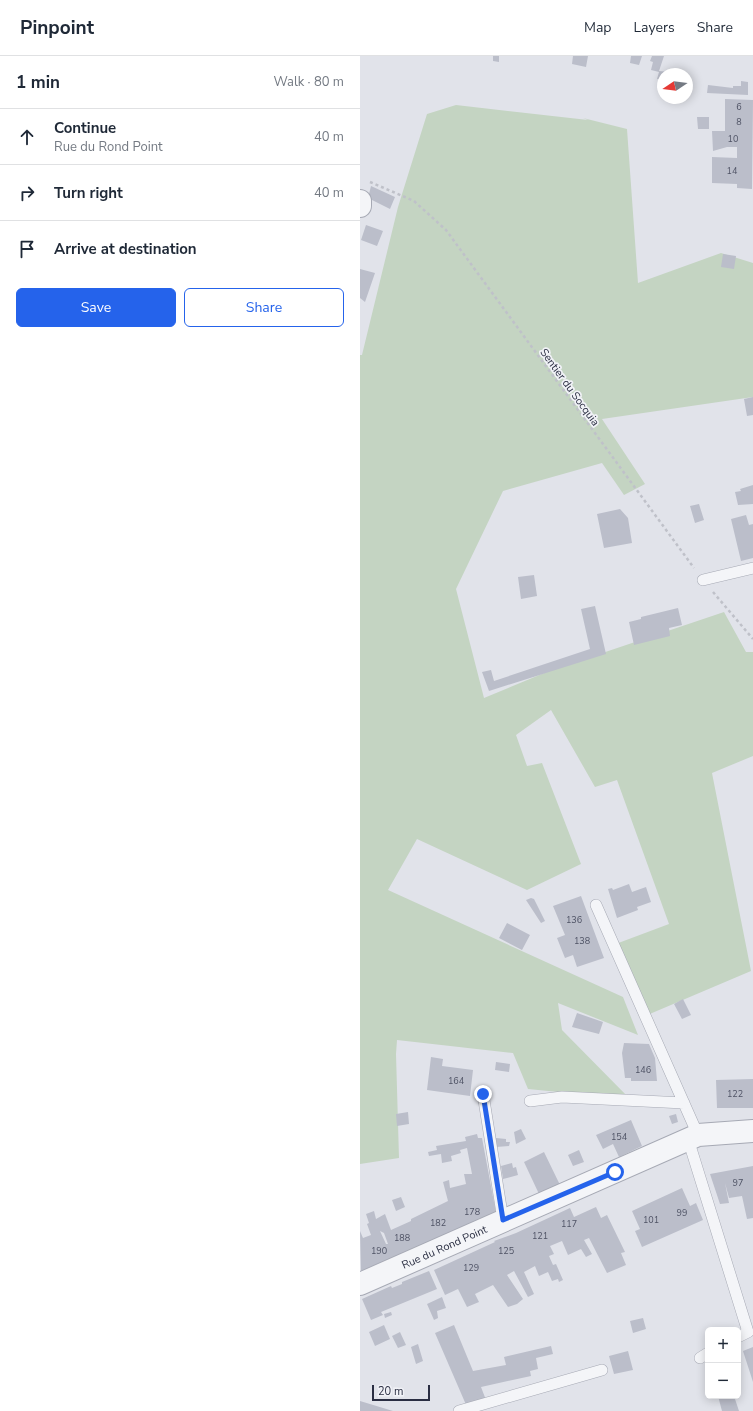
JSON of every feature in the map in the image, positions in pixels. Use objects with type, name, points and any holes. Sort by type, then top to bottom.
[{"type":"street","name":"Rue du Rond Point","points":[[360,1284],[693,1137],[753,1131]]},
{"type":"lane","points":[[703,580],[753,568]]},
{"type":"lane","points":[[596,905],[684,1103],[748,1332],[741,1336]]},
{"type":"lane","points":[[483,1094],[503,1220]]},
{"type":"lane","points":[[530,1101],[562,1097],[684,1103]]},
{"type":"lane","points":[[459,1411],[602,1370]]},
{"type":"path","name":"Sentier du Socquia","points":[[360,202],[370,182],[414,201],[446,230],[703,580],[753,639]]},
{"type":"green space","points":[[456,105],[588,120],[583,118],[627,129],[638,283],[721,253],[753,263],[753,397],[602,419],[645,484],[624,495],[602,463],[503,491],[456,589],[484,698],[549,671],[724,612],[746,652],[753,652],[753,756],[712,773],[751,971],[645,1016],[613,945],[669,924],[617,780],[595,787],[551,710],[516,735],[527,766],[542,763],[581,864],[527,890],[417,839],[388,890],[623,997],[638,1035],[558,1003],[562,1030],[630,1099],[528,1089],[513,1053],[397,1040],[396,1054],[399,1158],[360,1164],[360,355],[362,355],[398,207],[427,114]]},
{"type":"building","points":[[493,56],[499,56],[499,62],[493,61]]},
{"type":"building","points":[[573,56],[588,56],[586,67],[572,64]]},
{"type":"building","points":[[631,56],[642,56],[639,65],[630,63]]},
{"type":"building","points":[[652,56],[664,56],[660,68],[657,68],[657,72],[651,70],[653,62],[650,61]]},
{"type":"building","points":[[741,81],[748,82],[748,95],[707,93],[708,85],[733,88],[733,86],[741,86]]},
{"type":"building","points":[[725,99],[753,100],[752,189],[737,188],[737,184],[712,183],[712,157],[737,158],[737,147],[727,147],[713,151],[712,131],[725,131]]},
{"type":"building","points":[[697,117],[709,117],[709,129],[698,129]]},
{"type":"building","points":[[371,186],[395,197],[390,209],[368,198]]},
{"type":"building","points":[[366,225],[383,231],[377,246],[361,240]]},
{"type":"building","points":[[723,254],[736,256],[734,269],[721,267]]},
{"type":"building","points":[[360,269],[375,273],[365,302],[360,298]]},
{"type":"building","points":[[753,397],[753,415],[747,416],[744,399]]},
{"type":"building","points":[[753,485],[753,504],[738,505],[735,492],[741,491],[740,489]]},
{"type":"building","points":[[699,504],[704,520],[695,523],[690,506]]},
{"type":"building","points":[[620,509],[628,518],[632,543],[604,548],[597,514]]},
{"type":"building","points":[[746,515],[749,525],[753,524],[753,558],[741,561],[731,519]]},
{"type":"building","points":[[534,575],[537,596],[521,599],[518,577]]},
{"type":"building","points":[[595,606],[606,654],[489,691],[482,672],[491,670],[494,681],[590,649],[581,609]]},
{"type":"building","points":[[678,608],[682,625],[669,628],[670,636],[634,645],[629,622],[641,619],[641,617]]},
{"type":"building","points":[[629,884],[632,892],[646,887],[651,902],[637,907],[638,910],[617,918],[608,889],[612,888],[613,890]]},
{"type":"building","points":[[581,896],[604,958],[577,967],[573,955],[565,958],[557,938],[565,935],[553,906]]},
{"type":"building","points":[[531,898],[534,899],[545,921],[541,923],[526,900]]},
{"type":"building","points":[[507,923],[530,935],[522,950],[499,938]]},
{"type":"building","points":[[683,999],[691,1015],[682,1019],[674,1004]]},
{"type":"building","points":[[577,1013],[603,1022],[599,1034],[572,1027]]},
{"type":"building","points":[[624,1043],[649,1044],[655,1058],[657,1081],[631,1081],[631,1078],[625,1078],[622,1053]]},
{"type":"building","points":[[431,1057],[443,1059],[442,1066],[473,1070],[470,1096],[427,1090]]},
{"type":"building","points":[[496,1062],[510,1064],[509,1072],[495,1070]]},
{"type":"building","points":[[753,1079],[753,1108],[717,1108],[716,1080]]},
{"type":"building","points":[[408,1112],[409,1124],[397,1126],[396,1114]]},
{"type":"building","points":[[676,1114],[678,1122],[672,1124],[669,1116]]},
{"type":"building","points":[[631,1120],[642,1146],[619,1157],[613,1144],[603,1149],[596,1135]]},
{"type":"building","points":[[521,1129],[526,1139],[516,1144],[514,1132]]},
{"type":"building","points":[[477,1134],[478,1138],[482,1138],[496,1213],[361,1271],[360,1231],[363,1238],[371,1235],[367,1224],[369,1223],[366,1214],[374,1211],[376,1219],[385,1214],[391,1230],[448,1201],[443,1182],[449,1180],[450,1188],[466,1184],[464,1174],[472,1174],[467,1148],[460,1150],[461,1153],[451,1156],[452,1161],[442,1163],[441,1154],[429,1156],[428,1152],[437,1150],[436,1146],[466,1141],[465,1137]],"holes":[[[380,1231],[384,1233],[388,1244],[386,1244]]]},
{"type":"building","points":[[496,1138],[506,1139],[506,1142],[510,1142],[509,1146],[496,1147]]},
{"type":"building","points":[[579,1150],[584,1162],[573,1166],[568,1155]]},
{"type":"building","points":[[544,1152],[560,1185],[539,1194],[524,1162]]},
{"type":"building","points":[[512,1163],[513,1168],[516,1167],[518,1175],[503,1179],[501,1166]]},
{"type":"building","points":[[753,1166],[753,1218],[747,1219],[742,1196],[729,1198],[725,1183],[729,1203],[720,1204],[710,1174]]},
{"type":"building","points":[[682,1188],[690,1206],[696,1203],[703,1220],[642,1247],[635,1231],[640,1229],[632,1211]]},
{"type":"building","points":[[401,1197],[405,1207],[396,1211],[392,1200]]},
{"type":"building","points":[[596,1207],[601,1218],[607,1215],[625,1252],[621,1253],[626,1265],[607,1273],[589,1238],[584,1240],[592,1254],[586,1257],[581,1249],[568,1255],[562,1241],[550,1246],[554,1254],[549,1256],[553,1265],[556,1264],[563,1280],[559,1282],[558,1279],[552,1281],[548,1272],[539,1276],[535,1266],[524,1272],[534,1294],[528,1297],[514,1271],[507,1275],[523,1299],[517,1304],[508,1307],[493,1285],[475,1294],[479,1302],[467,1307],[458,1289],[445,1295],[434,1270],[495,1242],[494,1241],[516,1233],[570,1208],[574,1217]]},
{"type":"building","points":[[429,1271],[437,1289],[381,1312],[383,1315],[371,1320],[362,1299],[391,1286],[392,1288],[402,1284],[402,1282]]},
{"type":"building","points":[[442,1297],[446,1308],[437,1311],[438,1318],[434,1320],[427,1304]]},
{"type":"building","points":[[391,1312],[392,1315],[385,1318],[384,1314]]},
{"type":"building","points":[[643,1318],[646,1329],[633,1333],[630,1321]]},
{"type":"building","points":[[384,1325],[390,1339],[375,1346],[369,1332]]},
{"type":"building","points":[[454,1325],[473,1371],[506,1365],[504,1357],[551,1346],[553,1354],[536,1358],[538,1369],[530,1371],[531,1376],[481,1387],[486,1400],[467,1407],[435,1333]]},
{"type":"building","points":[[400,1332],[406,1345],[398,1348],[392,1336]]},
{"type":"building","points":[[418,1344],[423,1361],[416,1364],[411,1347]]},
{"type":"building","points":[[753,1347],[753,1382],[743,1351]]},
{"type":"building","points":[[628,1351],[633,1370],[614,1374],[609,1356]]},
{"type":"building","points":[[719,1399],[735,1399],[739,1411],[722,1411]]},
{"type":"building","points":[[360,1401],[393,1411],[360,1411]]},
{"type":"route","points":[[483,1094],[503,1220],[615,1172]]}]
